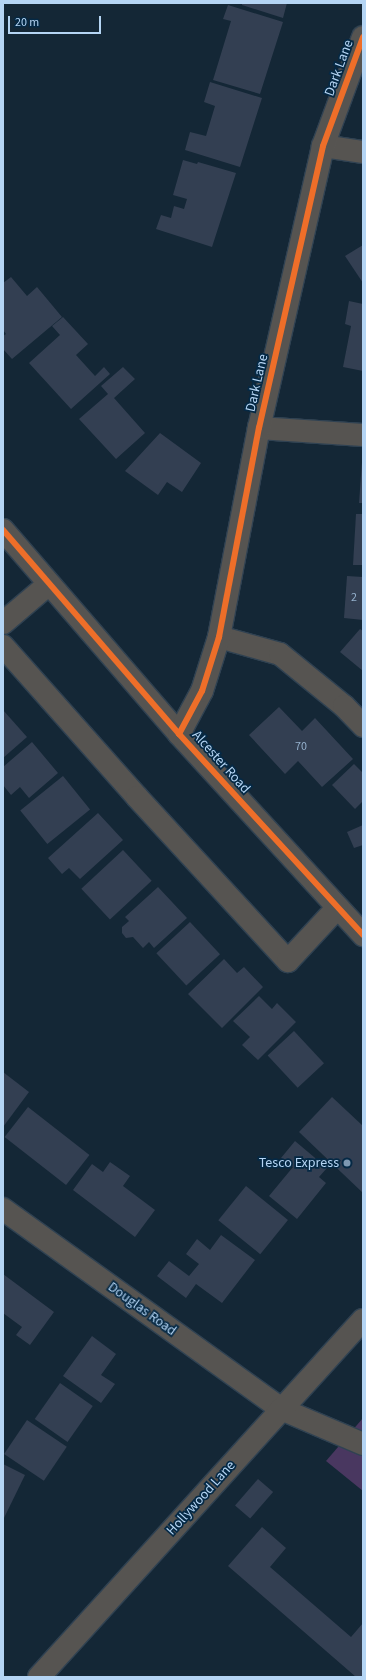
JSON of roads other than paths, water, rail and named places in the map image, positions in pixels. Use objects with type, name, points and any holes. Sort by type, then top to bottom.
[{"type":"street","name":"Dark Lane","points":[[179,734],[202,691],[219,637],[259,428],[323,146],[363,37]]},
{"type":"street","points":[[323,146],[363,152]]},
{"type":"street","points":[[259,428],[363,435]]},
{"type":"street","name":"Alcester Road","points":[[3,530],[179,734],[363,935]]},
{"type":"street","points":[[3,623],[49,584]]},
{"type":"street","points":[[219,637],[280,654],[344,706],[363,726]]},
{"type":"street","points":[[3,646],[137,797],[288,962],[337,908]]},
{"type":"street","name":"Douglas Road","points":[[3,1209],[281,1409],[363,1444]]},
{"type":"street","name":"Hollywood Lane","points":[[39,1677],[363,1320]]},
{"type":"place","name":"Tesco Express","points":[[347,1163]]}]
